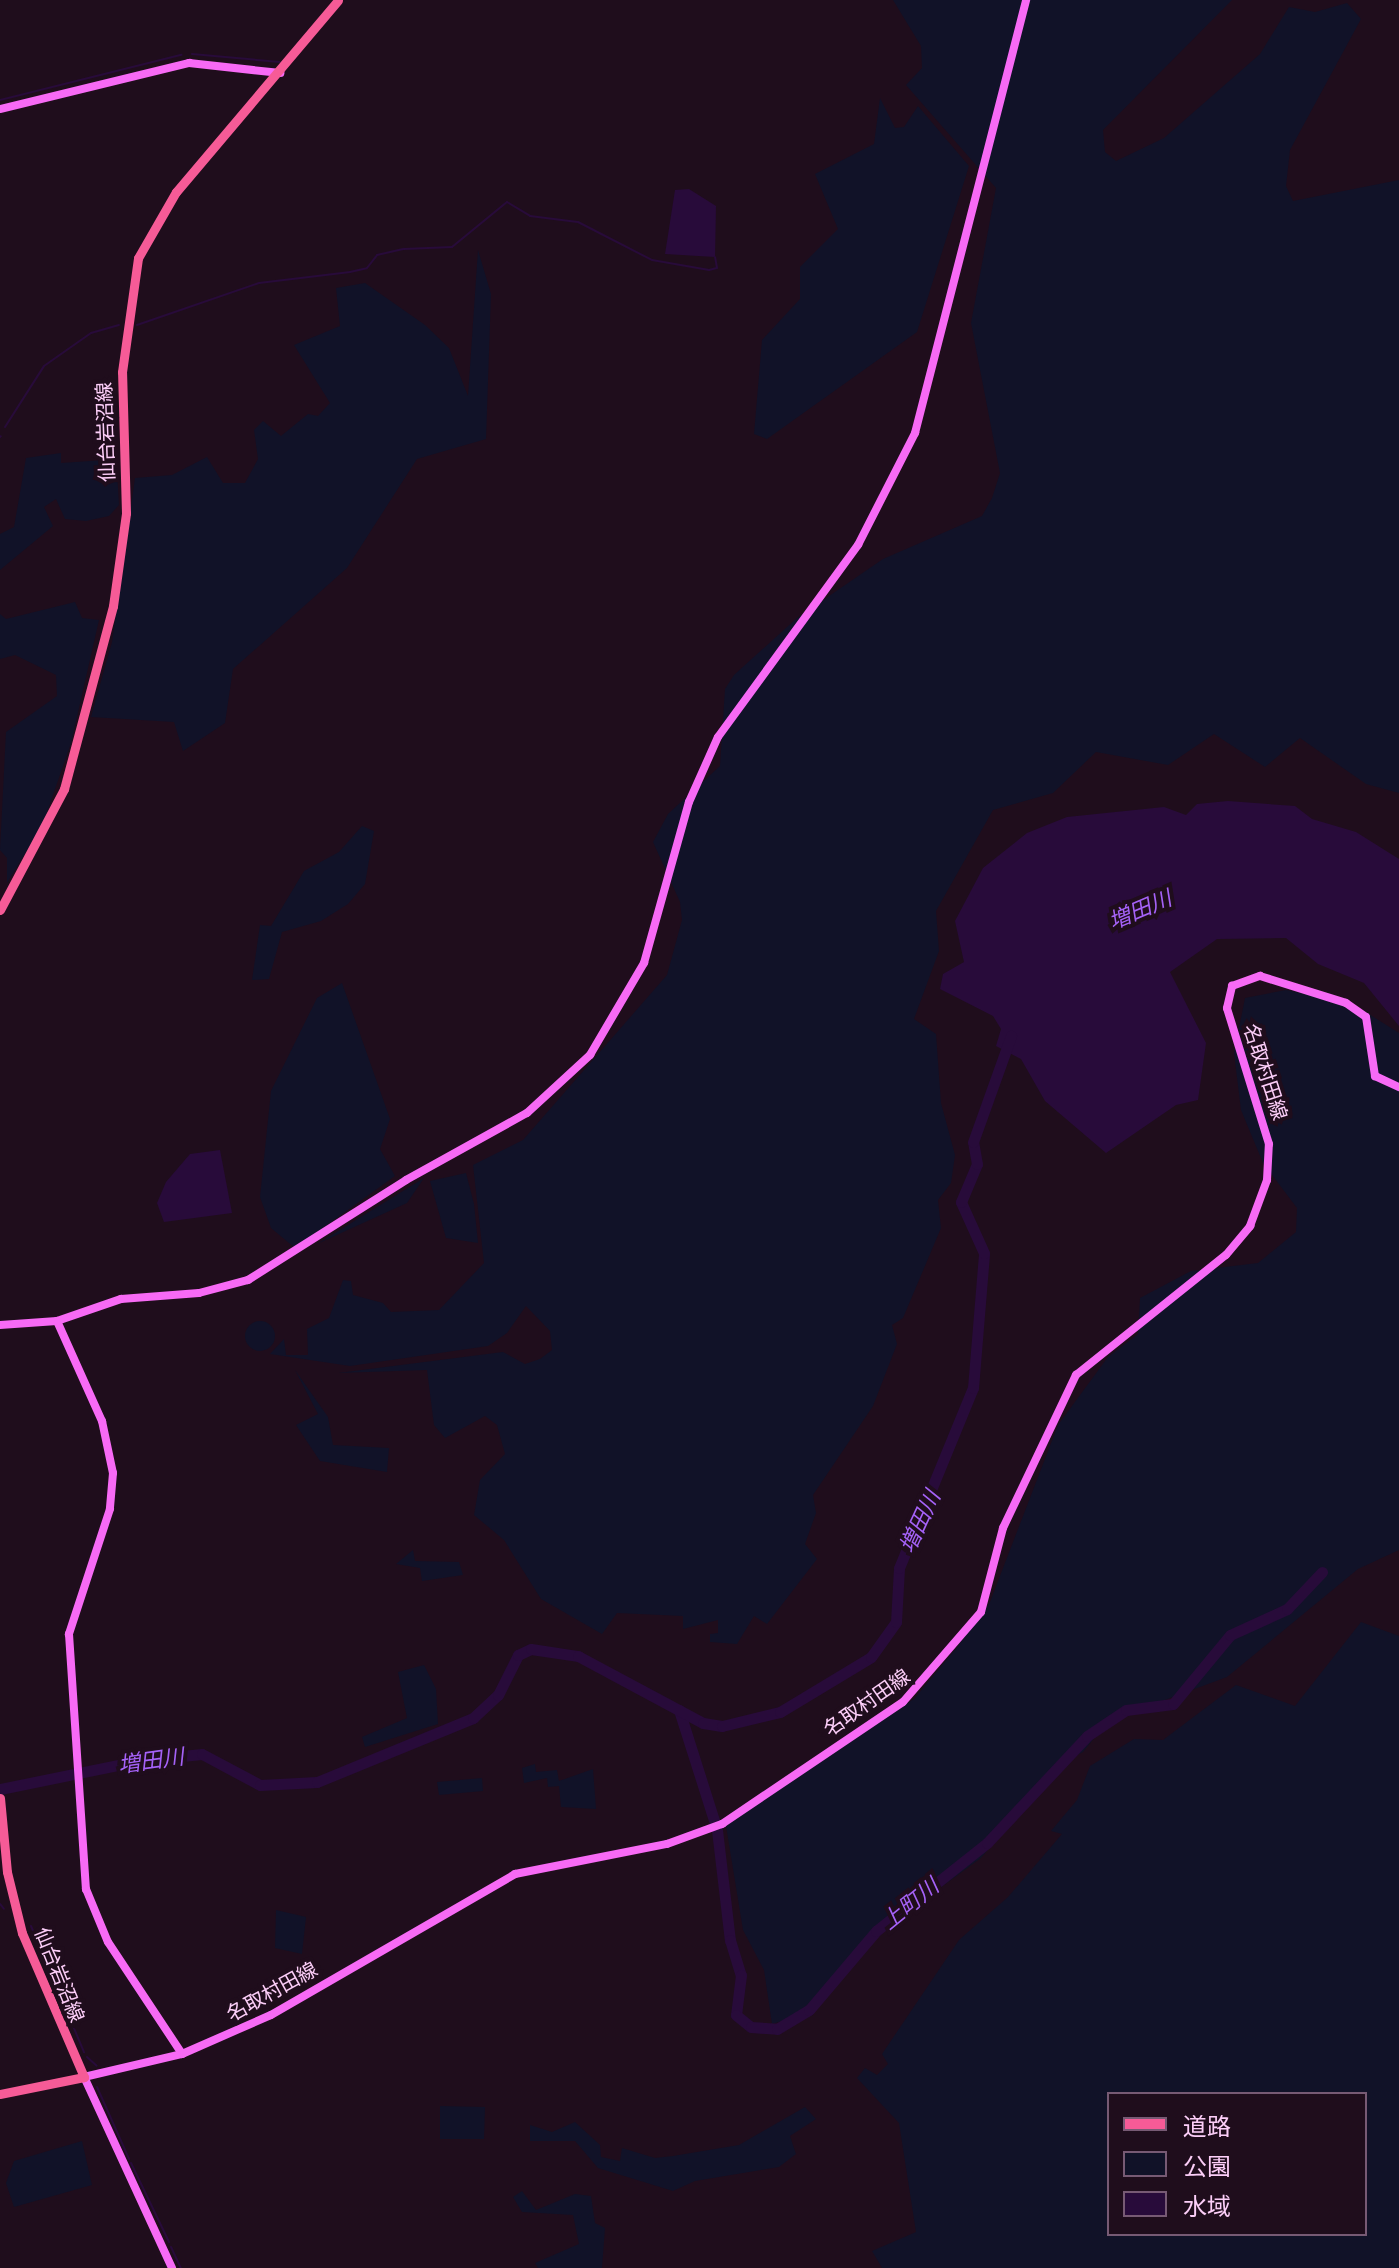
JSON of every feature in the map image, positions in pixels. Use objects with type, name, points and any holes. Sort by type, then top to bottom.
[{"type":"main road","name":"仙台岩沼線","points":[[0,910],[64,789],[113,606],[126,513],[122,372],[138,258],[176,192],[280,73],[338,0]]},
{"type":"main road","name":"仙台岩沼線","points":[[0,1799],[7,1872],[22,1933],[84,2077]]},
{"type":"main road","points":[[0,2094],[84,2077]]},
{"type":"street","points":[[0,1325],[57,1321],[121,1299],[214,1291],[248,1280],[406,1180],[527,1113],[590,1055],[644,963],[689,802],[718,737],[858,545],[890,490],[927,398],[1026,0]]},
{"type":"street","points":[[0,109],[189,63],[228,62],[280,73]]},
{"type":"street","name":"名取村田線","points":[[84,2077],[182,2054],[291,2004],[367,1954],[515,1874],[667,1844],[714,1827],[919,1689],[981,1612],[1003,1528],[1076,1375],[1226,1255],[1250,1226],[1267,1180],[1269,1144],[1227,1008],[1232,986],[1260,976],[1346,1003],[1366,1017],[1375,1076],[1399,1087]]},
{"type":"street","points":[[57,1321],[102,1421],[113,1473],[110,1509],[69,1634],[81,1763],[81,1853],[89,1901],[108,1942],[182,2054]]},
{"type":"street","points":[[84,2077],[172,2268]]},
{"type":"green space","points":[[893,0],[1232,0],[1103,130],[1105,152],[1116,161],[1164,138],[1260,54],[1289,7],[1315,12],[1347,3],[1361,19],[1290,150],[1286,186],[1293,201],[1399,180],[1399,793],[1366,784],[1300,738],[1265,767],[1214,734],[1168,765],[1096,752],[1053,793],[993,810],[936,911],[939,951],[914,1019],[936,1034],[941,1103],[955,1155],[951,1183],[938,1200],[941,1228],[903,1318],[892,1325],[897,1344],[873,1406],[813,1495],[816,1513],[805,1544],[817,1559],[767,1624],[754,1616],[737,1644],[710,1642],[710,1634],[718,1633],[718,1620],[683,1629],[683,1616],[617,1613],[602,1634],[541,1599],[504,1540],[474,1515],[480,1480],[505,1454],[497,1425],[485,1416],[445,1438],[434,1425],[427,1370],[338,1373],[503,1352],[525,1364],[540,1359],[552,1350],[550,1331],[526,1306],[507,1333],[488,1346],[350,1366],[270,1354],[284,1339],[286,1355],[308,1355],[307,1329],[329,1318],[343,1280],[351,1281],[353,1295],[383,1303],[391,1312],[439,1310],[484,1263],[473,1165],[523,1140],[667,975],[682,920],[680,902],[653,842],[668,814],[720,766],[725,689],[734,675],[797,618],[883,559],[982,516],[992,498],[1000,473],[971,323],[996,188],[906,85],[922,68],[921,46]]},
{"type":"green space","points":[[880,98],[895,128],[904,127],[918,106],[969,166],[917,332],[767,439],[754,434],[762,340],[800,299],[800,267],[838,229],[815,174],[874,144]]},
{"type":"green space","points":[[478,250],[491,294],[486,439],[417,459],[347,568],[233,669],[225,723],[183,751],[174,722],[91,717],[112,642],[135,478],[172,475],[207,457],[223,483],[245,483],[258,459],[254,430],[263,421],[281,436],[308,414],[318,416],[330,403],[294,345],[340,326],[336,288],[365,283],[425,325],[449,348],[468,396]]},
{"type":"green space","points":[[114,421],[119,505],[109,516],[86,521],[65,519],[56,499],[44,507],[53,526],[0,570],[0,534],[14,527],[26,458],[61,453],[61,463],[105,460],[107,423]]},
{"type":"green space","points":[[75,602],[82,618],[99,620],[71,743],[43,824],[7,883],[7,858],[0,850],[6,732],[57,696],[56,675],[15,655],[0,659],[0,614],[6,619]]},
{"type":"green space","points":[[362,826],[374,831],[365,884],[348,904],[321,921],[282,932],[269,979],[252,980],[260,925],[271,926],[304,871],[339,852]]},
{"type":"green space","points":[[342,983],[390,1119],[380,1149],[395,1176],[295,1248],[271,1228],[260,1197],[271,1091],[317,998]]},
{"type":"green space","points":[[1286,990],[1353,1004],[1399,1033],[1399,1550],[1358,1569],[1227,1677],[1108,1721],[1083,1752],[1059,1764],[981,1858],[884,1929],[795,2017],[772,2024],[764,1970],[743,1930],[726,1826],[805,1767],[914,1699],[958,1646],[990,1602],[1058,1425],[1108,1357],[1138,1334],[1140,1298],[1191,1271],[1258,1263],[1296,1232],[1297,1208],[1263,1163],[1241,1110],[1234,1053],[1245,998]]},
{"type":"green space","points":[[466,1173],[474,1204],[478,1243],[446,1238],[430,1181]]},
{"type":"green space","points":[[424,1178],[407,1203],[317,1244]]},
{"type":"green space","points":[[260,1321],[271,1325],[275,1336],[271,1347],[260,1351],[249,1347],[245,1336],[249,1325]]},
{"type":"green space","points":[[295,1370],[328,1417],[333,1445],[389,1448],[387,1472],[320,1461],[296,1425],[318,1414]]},
{"type":"green space","points":[[413,1550],[415,1561],[459,1562],[463,1575],[422,1581],[420,1568],[396,1564]]},
{"type":"green space","points":[[1361,1622],[1399,1636],[1399,2268],[882,2268],[872,2251],[916,2232],[899,2123],[857,2078],[865,2068],[877,2075],[888,2064],[882,2054],[959,1940],[1008,1897],[1062,1834],[1051,1831],[1077,1800],[1090,1766],[1134,1739],[1163,1740],[1236,1685],[1295,1706]]},
{"type":"green space","points":[[424,1665],[436,1689],[438,1724],[365,1747],[362,1737],[407,1718],[398,1672]]},
{"type":"green space","points":[[535,1764],[536,1772],[557,1770],[559,1781],[593,1769],[596,1809],[561,1807],[559,1786],[548,1787],[547,1778],[524,1783],[522,1768]]},
{"type":"green space","points":[[482,1778],[483,1791],[439,1795],[437,1782]]},
{"type":"green space","points":[[276,1910],[306,1917],[302,1954],[275,1948]]},
{"type":"green space","points":[[440,2106],[485,2107],[484,2139],[440,2139]]},
{"type":"green space","points":[[805,2107],[816,2119],[790,2136],[796,2154],[779,2167],[695,2181],[673,2191],[598,2168],[575,2141],[530,2141],[530,2125],[552,2132],[575,2122],[600,2145],[601,2157],[620,2161],[622,2148],[655,2158],[673,2156],[739,2145]]},
{"type":"green space","points":[[82,2141],[92,2185],[14,2207],[6,2183],[14,2161]]},
{"type":"green space","points":[[522,2191],[536,2210],[575,2194],[591,2196],[595,2223],[605,2228],[602,2268],[538,2268],[535,2263],[579,2244],[573,2215],[522,2212],[513,2197]]},
{"type":"water","points":[[689,189],[716,206],[715,257],[665,254],[675,190]]},
{"type":"water","points":[[1228,801],[1295,806],[1312,819],[1356,832],[1399,859],[1399,1026],[1364,983],[1318,964],[1286,938],[1217,939],[1170,972],[1206,1043],[1198,1100],[1176,1105],[1106,1153],[1045,1101],[1021,1059],[996,1046],[1001,1029],[993,1016],[940,989],[943,974],[964,962],[955,921],[983,868],[1027,833],[1067,817],[1164,807],[1186,815],[1197,804]]},
{"type":"water","points":[[220,1150],[232,1213],[164,1222],[157,1203],[166,1182],[190,1154]]},
{"type":"waterway","points":[[192,54],[280,62]]},
{"type":"waterway","points":[[0,100],[181,55]]},
{"type":"waterway","points":[[137,325],[259,283],[350,272],[367,268],[377,255],[404,249],[452,247],[507,202],[530,216],[578,222],[652,260],[709,270],[717,268],[715,257]]},
{"type":"waterway","points":[[5,427],[44,366],[91,333],[119,325]]},
{"type":"waterway","name":"増田川","points":[[0,1789],[143,1760],[202,1754],[260,1785],[317,1782],[473,1718],[498,1695],[518,1655],[531,1649],[578,1656],[703,1723],[722,1726],[780,1712],[871,1657],[896,1622],[899,1568],[973,1388],[984,1253],[961,1202],[977,1164],[973,1142],[1011,1036]]},
{"type":"waterway","name":"上町川","points":[[679,1710],[717,1830],[730,1940],[741,1975],[736,2015],[751,2027],[777,2029],[809,2010],[876,1931],[987,1843],[1087,1736],[1126,1710],[1173,1704],[1230,1635],[1287,1609],[1322,1572]]},
{"type":"waterway","points":[[0,1904],[4,1909]]},
{"type":"waterway","points":[[31,1926],[84,2052]]},
{"type":"waterway","points":[[87,2057],[97,2066]]},
{"type":"waterway","points":[[97,2087],[129,2159]]},
{"type":"waterway","points":[[131,2163],[169,2242]]},
{"type":"waterway","points":[[171,2247],[181,2268]]}]
